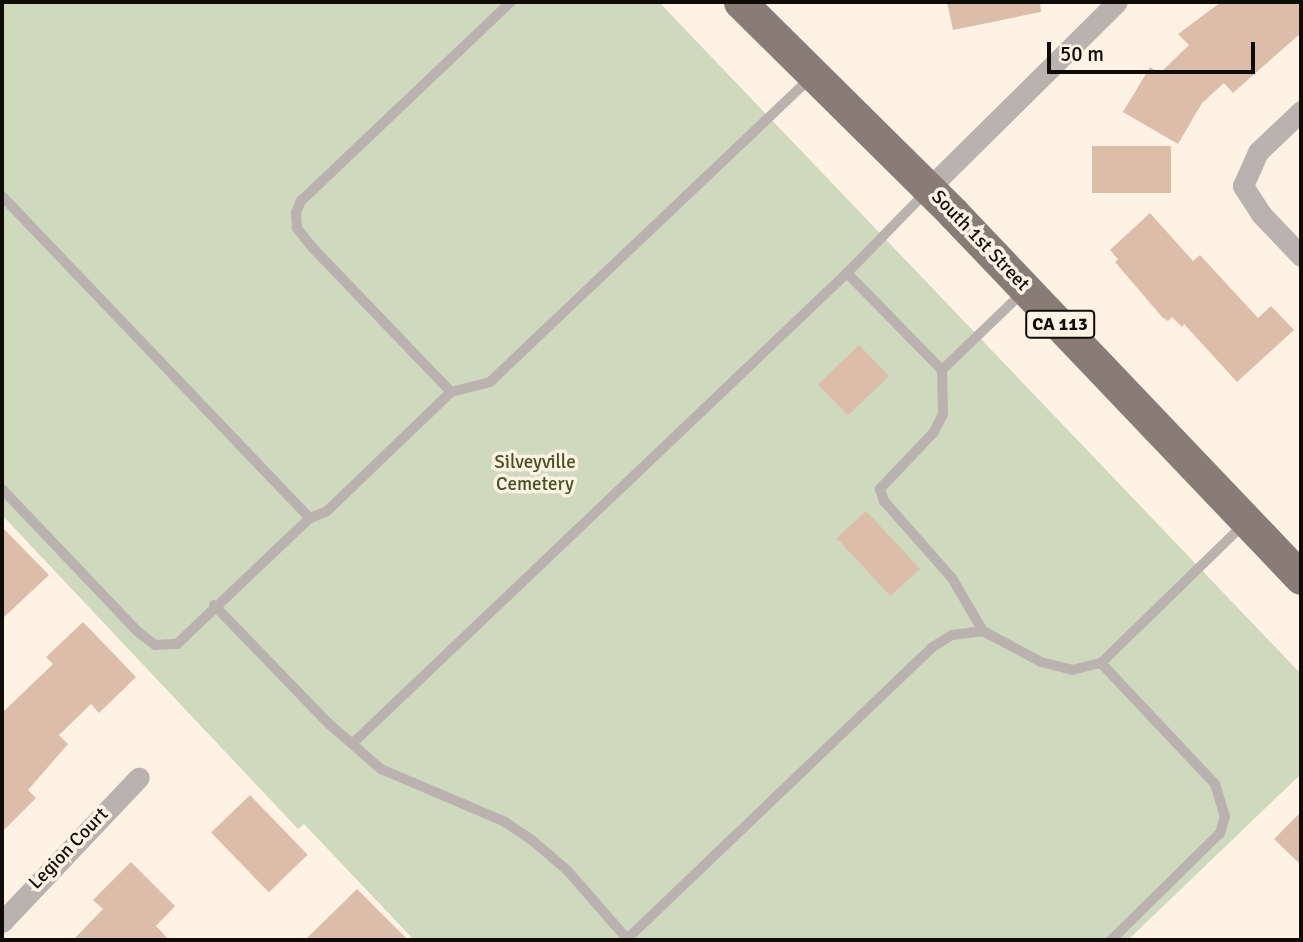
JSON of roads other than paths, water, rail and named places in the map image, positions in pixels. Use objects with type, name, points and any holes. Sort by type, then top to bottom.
[{"type":"main road","name":"South 1st Street","points":[[740,2],[929,188],[1301,578]]},
{"type":"street","points":[[929,188],[1117,2]]},
{"type":"street","points":[[1301,111],[1258,152],[1243,186],[1261,215],[1301,256]]},
{"type":"street","name":"Legion Court","points":[[2,922],[139,777]]},
{"type":"lane","points":[[451,392],[313,247],[297,228],[296,212],[301,201],[511,2]]},
{"type":"lane","points":[[2,489],[155,645],[177,644],[214,605],[310,518],[327,510],[451,392],[490,382],[814,75]]},
{"type":"lane","points":[[353,743],[847,273],[929,188]]},
{"type":"lane","points":[[2,196],[310,518]]},
{"type":"lane","points":[[847,273],[942,370],[943,414],[934,432],[880,489],[884,501],[952,578],[983,631],[1041,662],[1072,670],[1101,663],[1247,521]]},
{"type":"lane","points":[[942,370],[1026,289]]},
{"type":"lane","points":[[214,605],[328,723],[396,778],[505,822],[533,841],[567,870],[627,939],[931,648],[953,635],[983,631]]},
{"type":"lane","points":[[1101,663],[1215,784],[1224,816],[1220,833],[1111,940]]},
{"type":"park label","name":"Silveyville Cemetery","points":[[535,474]]}]
